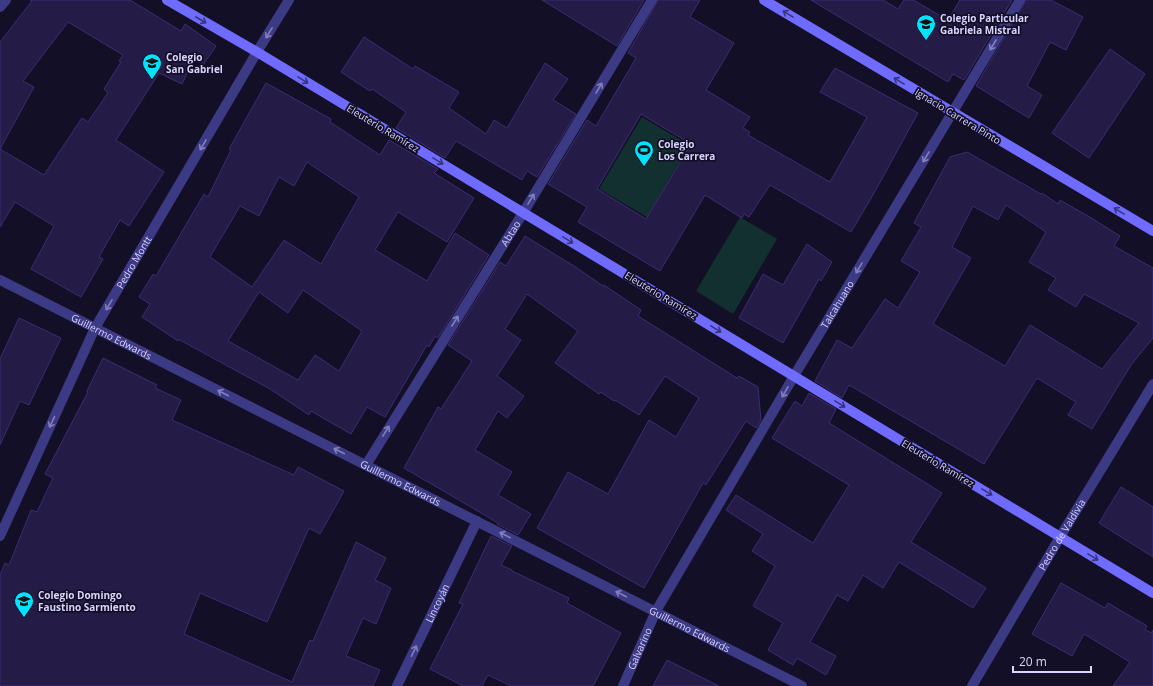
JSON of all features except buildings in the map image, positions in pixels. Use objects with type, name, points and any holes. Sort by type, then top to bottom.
[{"type":"street","points":[[0,7],[6,0]]},
{"type":"street","name":"Eleuterio Ramírez","points":[[167,0],[257,52],[1153,593]]},
{"type":"street","name":"Pedro Montt","points":[[0,536],[95,328],[289,0]]},
{"type":"street","name":"Abtao","points":[[366,465],[523,213],[652,0]]},
{"type":"street","name":"Ignacio Carrera Pinto","points":[[764,0],[1153,231]]},
{"type":"street","name":"Talcahuano","points":[[656,611],[794,376],[1020,0]]},
{"type":"street","name":"Guillermo Edwards","points":[[0,280],[802,686]]},
{"type":"street","name":"Pedro de Valdivia","points":[[972,686],[1153,384]]},
{"type":"street","name":"Lincoyán","points":[[397,686],[477,521]]},
{"type":"street","name":"Galvarino","points":[[622,686],[656,611]]},
{"type":"green space","name":"Colegio Los Carrera","points":[[642,117],[689,145],[647,217],[599,189]]},
{"type":"green space","points":[[740,217],[777,239],[733,314],[696,291]]},
{"type":"place","name":"Colegio Particular Gabriela Mistral","points":[[926,41]]},
{"type":"place","name":"Colegio San Gabriel","points":[[152,80]]},
{"type":"place","name":"Colegio Los Carrera","points":[[644,167]]},
{"type":"place","name":"Colegio Domingo Faustino Sarmiento","points":[[24,618]]}]
